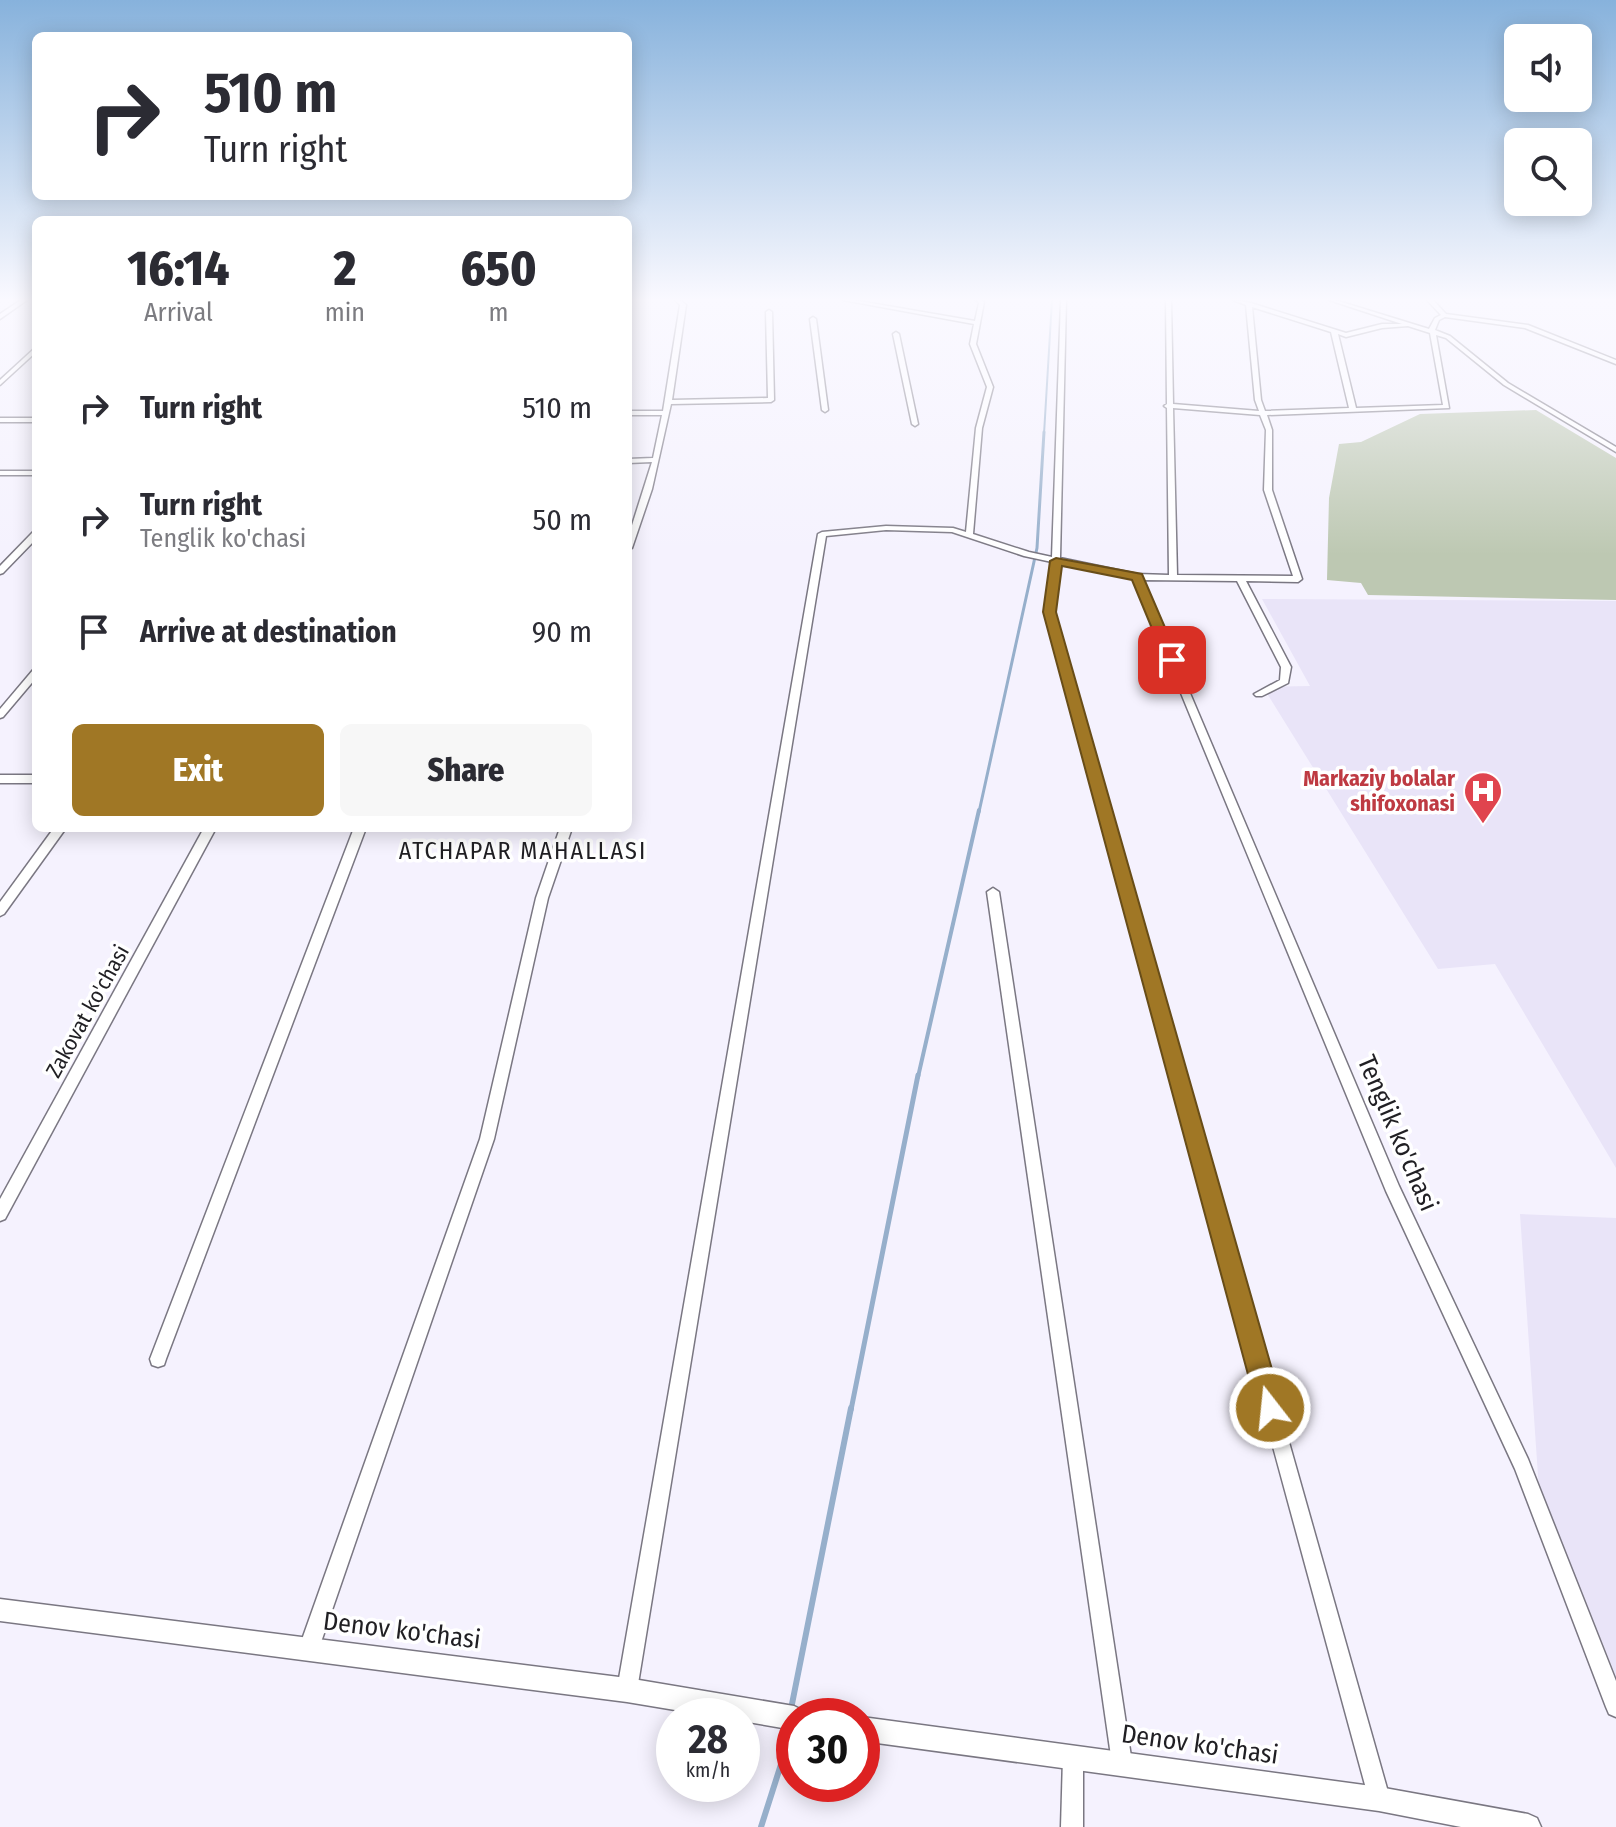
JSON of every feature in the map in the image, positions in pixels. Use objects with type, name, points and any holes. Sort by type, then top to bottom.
[{"type":"street","points":[[632,539],[642,515],[670,385]]},
{"type":"street","points":[[667,402],[771,400],[771,385]]},
{"type":"street","points":[[822,385],[825,410]]},
{"type":"street","points":[[907,385],[915,424]]},
{"type":"street","points":[[970,533],[979,428],[989,385]]},
{"type":"street","points":[[1060,385],[1050,612],[1379,1799]]},
{"type":"street","points":[[1167,385],[1173,576]]},
{"type":"street","points":[[627,1690],[822,534],[836,530],[886,528],[970,533],[1027,554],[1137,577],[1298,579],[1268,490],[1269,430],[1258,400],[1257,385]]},
{"type":"street","points":[[1347,385],[1353,409]]},
{"type":"street","points":[[1167,406],[1264,413],[1447,407],[1443,385]]},
{"type":"street","points":[[1508,385],[1616,450]]},
{"type":"street","points":[[632,413],[665,413]]},
{"type":"street","points":[[0,420],[32,420]]},
{"type":"street","points":[[632,461],[655,460]]},
{"type":"street","points":[[0,473],[32,473]]},
{"type":"street","points":[[0,571],[32,538]]},
{"type":"street","name":"Tenglik ko'chasi","points":[[1137,577],[1393,1191],[1522,1465],[1616,1707]]},
{"type":"street","points":[[1240,578],[1286,667],[1285,681],[1259,694]]},
{"type":"street","points":[[0,715],[32,677]]},
{"type":"street","points":[[0,779],[32,779]]},
{"type":"street","points":[[0,911],[57,832]]},
{"type":"street","name":"Zakovat ko'chasi","points":[[0,1214],[208,832]]},
{"type":"street","points":[[158,1359],[358,832]]},
{"type":"street","points":[[309,1648],[487,1139],[542,898],[565,832]]},
{"type":"street","points":[[993,892],[1122,1763]]},
{"type":"street","name":"Denov ko'chasi","points":[[0,1610],[627,1690],[776,1715]]},
{"type":"street","name":"Denov ko'chasi","points":[[880,1731],[1379,1799],[1528,1827]]},
{"type":"street","points":[[1072,1827],[1073,1758]]},
{"type":"shaded area","name":"Markaziy bolalar shifoxonasi","points":[[1262,599],[1616,601],[1616,1168],[1495,964],[1438,969],[1263,687],[1310,686]]},
{"type":"shaded area","points":[[1520,1214],[1616,1218],[1616,1676],[1539,1490]]},
{"type":"green space","points":[[1536,410],[1616,458],[1616,600],[1368,595],[1361,583],[1327,580],[1329,498],[1339,444],[1361,442],[1420,414]]},
{"type":"waterway","points":[[1044,434],[1047,385]]},
{"type":"waterway","points":[[979,812],[1037,548],[1044,432]]},
{"type":"waterway","points":[[918,1077],[979,810]]},
{"type":"waterway","points":[[851,1410],[918,1075]]},
{"type":"waterway","points":[[793,1698],[851,1408]]},
{"type":"waterway","points":[[761,1827],[776,1780]]},
{"type":"place","name":"Markaziy bolalar shifoxonasi","points":[[1483,825]]},
{"type":"district","name":"ATCHAPAR MAHALLASI","points":[[523,851]]},
{"type":"route","points":[[1172,660],[1137,577],[1056,561],[1050,612],[1270,1408]]}]
